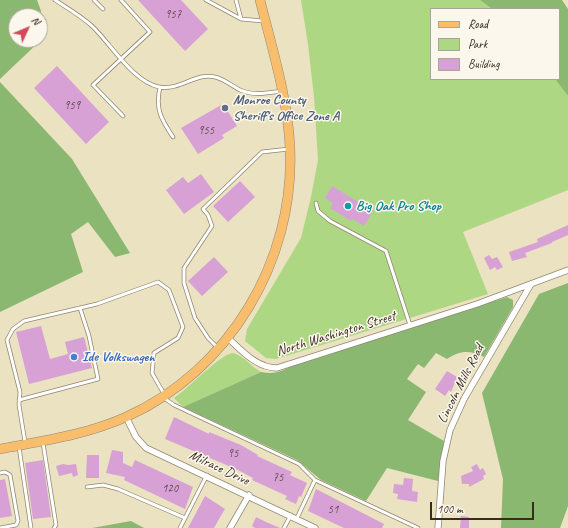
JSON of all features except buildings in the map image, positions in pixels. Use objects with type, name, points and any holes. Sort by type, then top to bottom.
[{"type":"main road","points":[[0,449],[82,432],[126,417],[164,396],[195,373],[219,349],[257,294],[275,255],[286,209],[290,184],[290,148],[282,91],[260,0]]},
{"type":"street","name":"North Washington Street","points":[[228,338],[259,364],[269,368],[276,368],[477,304],[568,270]]},
{"type":"street","name":"Lincoln Mills Road","points":[[438,528],[443,461],[450,430],[464,399],[531,284]]},
{"type":"street","name":"Milrace Drive","points":[[126,417],[136,437],[146,448],[249,495],[315,528]]},
{"type":"street","points":[[230,528],[249,495]]},
{"type":"lane","points":[[55,0],[81,17],[92,27],[140,78],[160,87],[177,86],[202,76],[216,77],[240,90],[254,94],[282,91]]},
{"type":"lane","points":[[94,0],[103,9]]},
{"type":"lane","points":[[121,0],[150,32],[93,85],[123,116]]},
{"type":"lane","points":[[206,0],[241,19],[247,21],[265,21]]},
{"type":"lane","points":[[236,0],[241,19]]},
{"type":"lane","points":[[160,87],[157,98],[158,110],[173,137]]},
{"type":"lane","points":[[219,349],[208,338],[195,318],[184,283],[184,268],[212,226],[203,209],[262,152],[290,148]]},
{"type":"lane","points":[[316,203],[318,211],[330,221],[386,251],[410,325]]},
{"type":"lane","points":[[31,528],[22,445],[19,400],[20,392],[7,340],[13,329],[24,321],[98,304],[158,282],[169,290],[183,327],[178,338],[154,353],[152,373],[164,396],[174,405],[299,464],[315,480],[418,528]]},
{"type":"lane","points":[[19,400],[98,379],[87,330],[80,308]]},
{"type":"lane","points":[[43,441],[56,525],[54,528]]},
{"type":"lane","points":[[0,473],[8,473],[10,475],[18,521],[16,525],[0,528]]},
{"type":"lane","points":[[180,528],[207,476]]},
{"type":"lane","points":[[284,528],[294,517],[315,480]]},
{"type":"lane","points":[[87,487],[103,485],[118,489],[185,518]]},
{"type":"green space","points":[[0,0],[37,0],[40,8],[8,8],[8,48],[33,48],[0,79]]},
{"type":"green space","points":[[301,0],[480,0],[491,8],[430,8],[430,80],[556,80],[568,96],[568,190],[463,232],[488,294],[276,359],[266,358],[245,341],[247,329],[301,238],[318,160],[314,97]]},
{"type":"green space","points":[[480,0],[562,0],[568,9],[568,96],[556,80],[560,80],[560,8],[491,8]]},
{"type":"green space","points":[[0,82],[72,159],[130,253],[115,257],[88,222],[71,234],[83,272],[0,312]]},
{"type":"green space","points":[[568,283],[568,506],[560,528],[501,528],[503,479],[482,393],[539,294]]},
{"type":"green space","points":[[507,297],[513,300],[513,307],[484,357],[474,353],[465,352],[456,354],[447,359],[436,353],[424,368],[418,364],[407,379],[426,392],[408,420],[444,441],[438,481],[387,468],[366,501],[321,480],[297,460],[183,407],[261,372],[279,372],[289,367]]},
{"type":"green space","points":[[233,353],[241,356],[261,372],[183,407],[174,398],[212,365],[227,355]]},
{"type":"green space","points":[[131,521],[144,528],[92,528]]},
{"type":"place","name":"Monroe County Sheriff's Office Zone A","points":[[225,108]]},
{"type":"place","name":"Big Oak Pro Shop","points":[[348,206]]},
{"type":"place","name":"Ide Volkswagen","points":[[74,357]]}]
